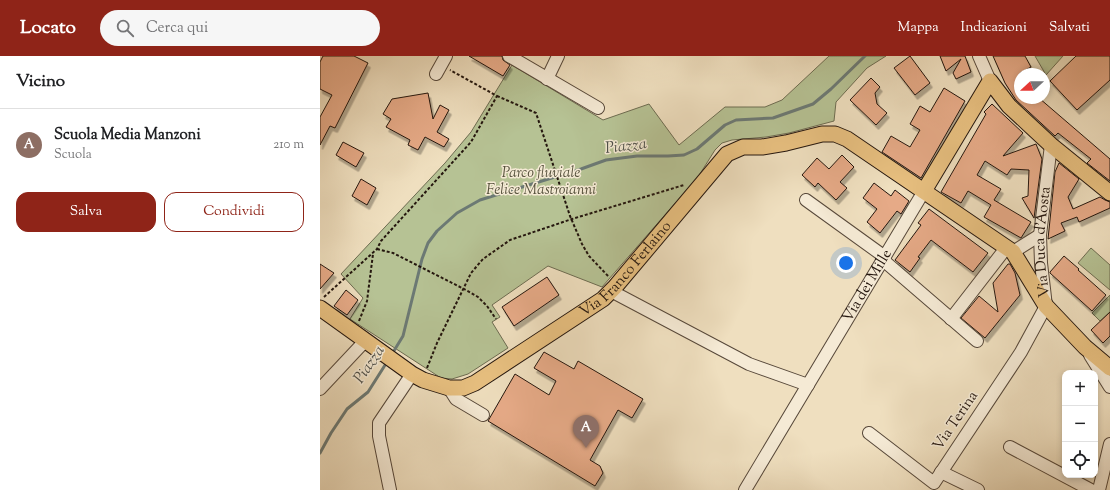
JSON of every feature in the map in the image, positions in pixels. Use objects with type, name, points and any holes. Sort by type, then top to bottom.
[{"type":"main road","points":[[990,81],[1009,106],[1051,145],[1110,193]]},
{"type":"main road","name":"Via dei Mille","points":[[924,191],[990,81]]},
{"type":"main road","name":"Via Franco Ferlaino","points":[[320,308],[370,345],[412,373],[449,388],[463,388],[476,383],[589,309],[701,186],[727,154],[743,147],[770,146],[822,134],[835,134],[847,139],[1010,250]]},
{"type":"main road","points":[[1010,250],[1046,306]]},
{"type":"main road","name":"Via Duca d'Aosta","points":[[1046,306],[1087,349]]},
{"type":"main road","points":[[1087,349],[1110,368]]},
{"type":"street","points":[[509,56],[598,108]]},
{"type":"street","points":[[547,78],[558,56]]},
{"type":"street","points":[[979,56],[990,81]]},
{"type":"street","name":"Via Duca d'Aosta","points":[[1046,306],[1040,263],[1040,235],[1051,145]]},
{"type":"street","name":"Via dei Mille","points":[[745,490],[924,191]]},
{"type":"street","points":[[806,200],[884,258],[977,341]]},
{"type":"street","points":[[951,319],[1010,250],[1040,235]]},
{"type":"street","points":[[611,284],[749,364],[808,385]]},
{"type":"street","name":"Via Terina","points":[[869,433],[934,482],[1021,352],[1046,306]]},
{"type":"street","points":[[320,389],[370,345]]},
{"type":"street","name":"Via Duca d'Aosta","points":[[1087,349],[1110,387]]},
{"type":"street","points":[[390,490],[379,436],[378,423],[412,373]]},
{"type":"street","points":[[449,388],[456,399],[483,415]]},
{"type":"street","points":[[1099,490],[1110,444]]},
{"type":"street","points":[[1010,447],[1091,490]]},
{"type":"street","points":[[941,472],[978,490]]},
{"type":"path","points":[[441,65],[497,96],[536,113],[570,216],[582,244],[589,256],[611,284]]},
{"type":"path","points":[[320,301],[340,281],[377,249],[381,241],[471,142],[497,96]]},
{"type":"path","points":[[412,373],[437,344],[471,273],[483,259],[510,240],[572,219],[686,184]]},
{"type":"path","points":[[377,249],[393,253],[460,286],[478,297],[487,306],[496,319]]},
{"type":"path","points":[[363,313],[367,301],[373,253]]},
{"type":"green space","name":"Parco fluviale Felice Mastroianni","points":[[829,56],[886,56],[867,68],[836,102],[834,121],[789,133],[732,140],[722,143],[715,150],[698,177],[602,287],[548,266],[492,305],[500,317],[492,322],[508,348],[468,374],[452,379],[441,378],[350,319],[363,298],[341,274],[445,163],[471,132],[512,65],[603,120],[649,104],[679,145],[725,107],[765,107],[782,100]]},
{"type":"green space","points":[[1035,56],[1063,56],[1050,71],[1050,68],[1042,68]]},
{"type":"green space","points":[[1091,248],[1110,265],[1110,290],[1078,263]]},
{"type":"green space","points":[[1110,295],[1110,312],[1100,321],[1092,313]]},
{"type":"building","points":[[323,56],[354,56],[368,63],[335,128],[330,126],[320,145],[320,117],[332,95],[320,89],[320,62]]},
{"type":"building","points":[[469,56],[502,56],[503,60],[510,65],[503,76]]},
{"type":"building","points":[[910,56],[930,83],[915,95],[894,68]]},
{"type":"building","points":[[940,56],[965,56],[971,72],[956,79],[953,73],[961,59],[946,71]]},
{"type":"building","points":[[993,56],[1025,56],[1031,67],[1014,68],[1014,97],[1005,83]]},
{"type":"building","points":[[1076,56],[1110,56],[1110,80],[1077,110],[1050,81]]},
{"type":"building","points":[[871,78],[880,87],[875,93],[877,104],[887,113],[876,125],[850,100]]},
{"type":"building","points":[[944,88],[965,101],[921,178],[882,152],[891,136],[910,147],[920,130],[910,124],[920,106],[930,112]]},
{"type":"building","points":[[428,93],[433,119],[440,105],[449,110],[437,132],[449,139],[444,147],[425,137],[418,150],[408,145],[410,140],[386,127],[391,119],[383,114],[392,99]]},
{"type":"building","points":[[992,104],[1023,133],[1003,156],[1036,144],[1042,159],[1034,218],[1022,198],[1028,196],[1029,170],[1011,169],[1007,175],[985,161],[977,175],[1001,189],[994,200],[1031,222],[1021,238],[984,217],[991,205],[968,191],[961,203],[941,192],[986,114],[984,112]]},
{"type":"building","points":[[1020,104],[1046,104],[1110,159],[1110,181],[1087,163],[1091,159],[1058,133],[1055,136]]},
{"type":"building","points":[[343,142],[364,153],[356,167],[336,155]]},
{"type":"building","points":[[842,155],[854,167],[840,182],[847,188],[836,200],[818,183],[815,187],[802,175],[817,158],[829,169]]},
{"type":"building","points":[[1059,163],[1079,179],[1068,197],[1073,209],[1100,197],[1110,202],[1110,208],[1079,222],[1077,217],[1061,223],[1065,231],[1048,239],[1055,172]]},
{"type":"building","points":[[361,179],[376,188],[367,205],[352,196]]},
{"type":"building","points":[[874,183],[891,196],[895,190],[909,201],[901,214],[897,211],[880,233],[867,222],[877,209],[863,198]]},
{"type":"building","points":[[929,209],[988,253],[973,272],[931,240],[918,257],[920,258],[910,272],[895,260],[921,225],[918,223]]},
{"type":"building","points":[[1064,256],[1106,295],[1092,311],[1050,273]]},
{"type":"building","points":[[320,264],[334,273],[320,289]]},
{"type":"building","points":[[1008,264],[1010,264],[1015,273],[1020,295],[985,338],[961,318],[979,296],[998,312],[993,283]]},
{"type":"building","points":[[547,277],[559,295],[514,326],[502,307]]},
{"type":"building","points":[[346,290],[358,300],[347,315],[334,306]]},
{"type":"building","points":[[1110,312],[1110,336],[1103,343],[1091,330]]},
{"type":"building","points":[[544,352],[574,369],[578,361],[643,399],[632,418],[618,410],[590,460],[600,466],[603,473],[595,486],[488,421],[515,374],[549,395],[556,381],[534,368]]},
{"type":"waterway","name":"Piazza","points":[[392,354],[403,336],[422,259],[428,243],[437,231],[457,213],[480,200],[606,160],[637,156],[684,155],[697,149],[725,125],[736,120],[773,118],[813,104],[865,56]]},
{"type":"waterway","name":"Piazza","points":[[320,453],[347,409],[368,392],[387,362]]},
{"type":"place","name":"Scuola Media Manzoni","points":[[586,448]]}]
